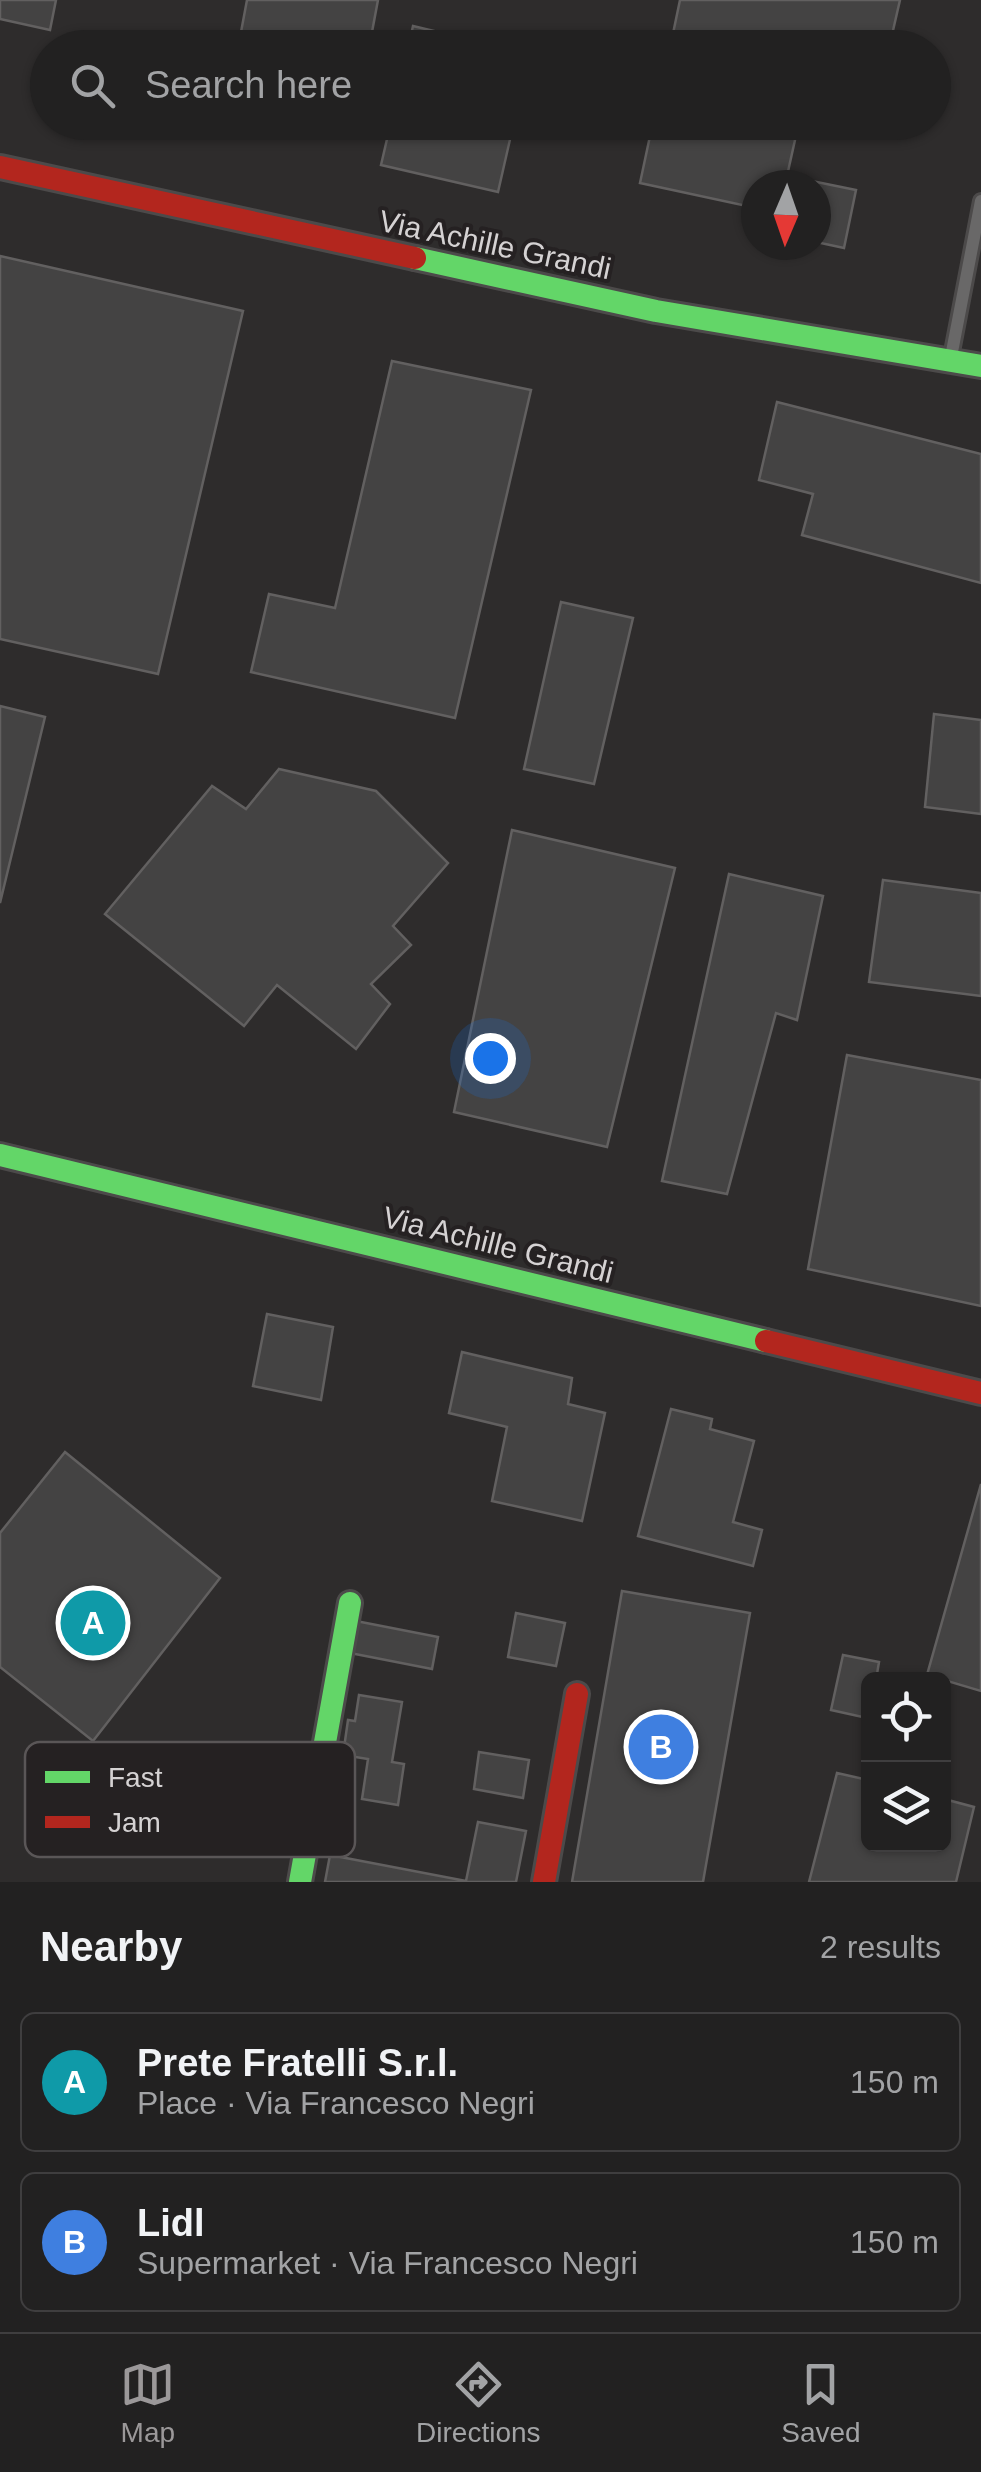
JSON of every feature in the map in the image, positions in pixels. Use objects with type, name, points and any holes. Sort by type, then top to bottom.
[{"type":"street","name":"Via Achille Grandi","points":[[0,167],[656,311],[981,366]]},
{"type":"street","name":"Via Achille Grandi","points":[[0,1155],[981,1393]]},
{"type":"street","points":[[325,1742],[350,1603]]},
{"type":"street","points":[[544,1882],[577,1694]]},
{"type":"street","points":[[300,1882],[304,1857]]},
{"type":"lane","points":[[950,359],[981,201]]},
{"type":"building","points":[[0,0],[56,0],[50,30],[0,19]]},
{"type":"building","points":[[247,0],[378,0],[372,30],[241,30]]},
{"type":"building","points":[[680,0],[900,0],[893,30],[674,30]]},
{"type":"building","points":[[387,140],[510,140],[498,192],[381,165]]},
{"type":"building","points":[[649,140],[795,140],[788,170],[741,170],[741,205],[640,183]]},
{"type":"building","points":[[831,185],[856,190],[844,248],[831,245]]},
{"type":"building","points":[[0,256],[243,311],[158,674],[0,639]]},
{"type":"building","points":[[392,361],[531,390],[455,718],[251,672],[269,594],[335,608]]},
{"type":"building","points":[[777,402],[981,454],[981,583],[802,535],[813,494],[759,480]]},
{"type":"building","points":[[561,602],[633,618],[594,784],[524,769]]},
{"type":"building","points":[[0,706],[45,717],[0,903]]},
{"type":"building","points":[[934,714],[981,720],[981,814],[925,807]]},
{"type":"building","points":[[279,769],[376,791],[448,863],[393,926],[411,945],[371,984],[390,1004],[356,1049],[277,985],[244,1026],[105,914],[212,786],[246,809]]},
{"type":"building","points":[[512,830],[675,868],[607,1147],[454,1112]]},
{"type":"building","points":[[729,874],[823,896],[797,1020],[776,1013],[727,1194],[662,1181]]},
{"type":"building","points":[[883,880],[981,893],[981,996],[869,982]]},
{"type":"building","points":[[847,1055],[981,1080],[981,1306],[808,1269]]},
{"type":"building","points":[[267,1314],[333,1327],[321,1400],[253,1386]]},
{"type":"building","points":[[462,1352],[572,1378],[568,1404],[605,1413],[582,1521],[492,1501],[507,1427],[449,1413]]},
{"type":"building","points":[[671,1409],[712,1419],[710,1429],[754,1441],[733,1522],[762,1530],[753,1566],[638,1536]]},
{"type":"building","points":[[65,1452],[220,1578],[93,1741],[0,1667],[0,1533]]},
{"type":"building","points":[[981,1484],[981,1691],[951,1682],[951,1672],[928,1672]]},
{"type":"building","points":[[622,1591],[750,1613],[703,1882],[572,1882]]},
{"type":"building","points":[[516,1613],[565,1623],[556,1666],[508,1657]]},
{"type":"building","points":[[356,1621],[438,1637],[432,1669],[350,1653]]},
{"type":"building","points":[[843,1655],[879,1662],[877,1672],[861,1672],[861,1717],[831,1710]]},
{"type":"building","points":[[359,1695],[402,1702],[392,1762],[404,1764],[398,1805],[362,1799],[368,1759],[355,1757],[355,1742],[345,1742],[348,1720],[355,1721]]},
{"type":"building","points":[[479,1752],[529,1760],[523,1798],[474,1789]]},
{"type":"building","points":[[837,1773],[861,1778],[861,1852],[951,1852],[951,1801],[974,1807],[956,1882],[809,1882]]},
{"type":"building","points":[[478,1822],[526,1831],[516,1882],[325,1882],[330,1857],[466,1881]]},
{"type":"traffic: fast","points":[[415,258],[656,311],[981,366]]},
{"type":"traffic: fast","points":[[0,1155],[766,1341]]},
{"type":"traffic: fast","points":[[325,1742],[350,1603]]},
{"type":"traffic: fast","points":[[300,1882],[304,1857]]},
{"type":"traffic: jam","points":[[0,167],[415,258]]},
{"type":"traffic: jam","points":[[766,1341],[981,1393]]},
{"type":"traffic: jam","points":[[544,1882],[577,1694]]},
{"type":"place","name":"Prete Fratelli S.r.l.","points":[[93,1623]]},
{"type":"place","name":"Lidl","points":[[661,1747]]}]
